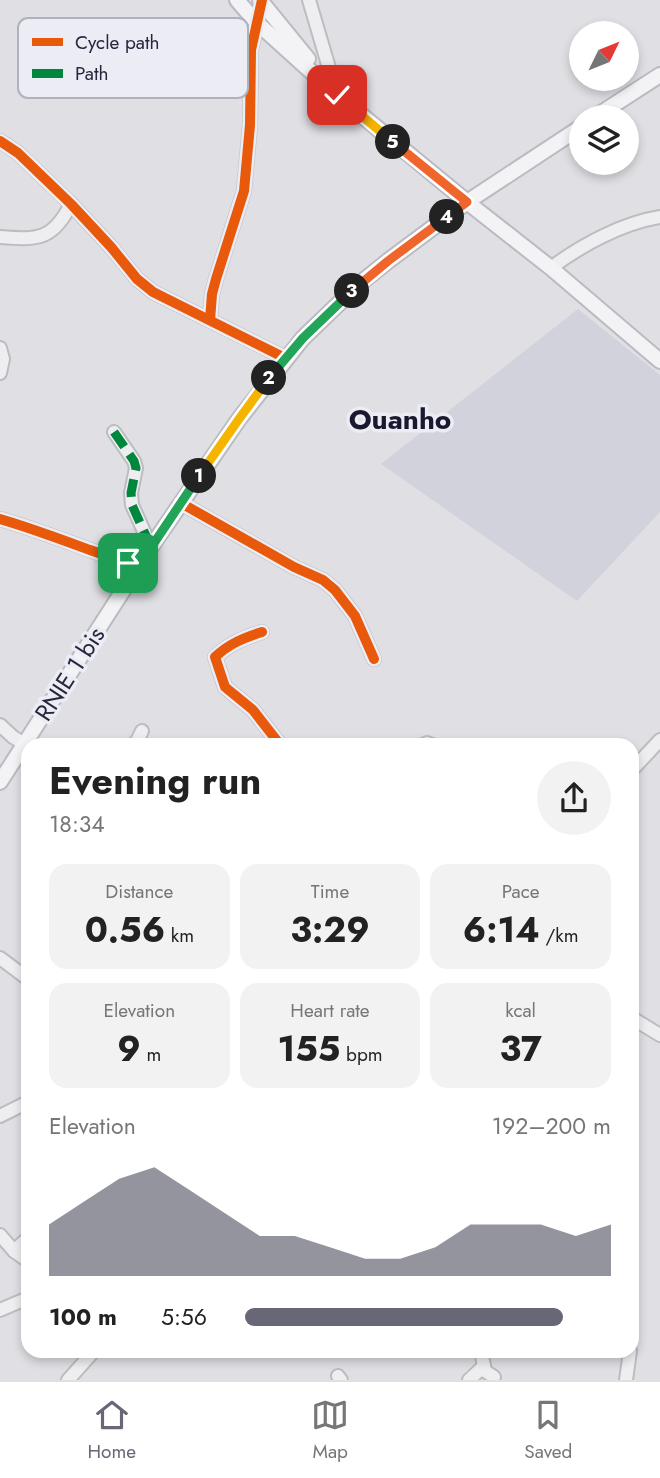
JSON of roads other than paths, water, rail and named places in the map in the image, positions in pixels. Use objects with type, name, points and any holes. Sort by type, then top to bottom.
[{"type":"main road","points":[[237,0],[256,22],[337,95],[551,268],[660,361]]},
{"type":"main road","points":[[261,0],[337,95]]},
{"type":"main road","points":[[614,105],[660,75]]},
{"type":"main road","name":"RNIE 1 bis","points":[[30,738],[151,547],[239,419],[285,358],[323,317],[358,285],[467,202],[569,135]]},
{"type":"main road","name":"RNIE 1 bis","points":[[0,782],[21,752]]},
{"type":"street","points":[[210,320],[212,294],[244,191],[250,125],[251,50],[261,0]]},
{"type":"street","points":[[309,0],[337,95]]},
{"type":"street","points":[[0,141],[18,153],[71,204],[136,279],[153,292],[285,358]]},
{"type":"street","points":[[0,237],[36,237],[50,232],[62,221],[71,204]]},
{"type":"street","points":[[551,268],[572,253],[626,225],[660,217]]},
{"type":"street","points":[[0,348],[3,359],[0,373]]},
{"type":"street","points":[[114,432],[134,461],[136,468],[131,494],[132,505],[151,547]]},
{"type":"street","points":[[181,503],[294,567],[323,580],[335,590],[355,616],[374,659]]},
{"type":"street","points":[[0,519],[138,567]]},
{"type":"street","points":[[262,632],[229,645],[215,657],[225,687],[253,710],[275,738]]},
{"type":"street","points":[[0,725],[21,741]]},
{"type":"street","points":[[138,738],[142,731]]},
{"type":"street","points":[[639,762],[660,740]]},
{"type":"street","points":[[0,958],[21,974]]},
{"type":"street","points":[[639,1022],[660,1035]]},
{"type":"street","points":[[0,1116],[21,1106]]},
{"type":"street","points":[[0,1235],[21,1256]]},
{"type":"street","points":[[14,1251],[21,1244]]},
{"type":"street","points":[[0,1310],[21,1301]]},
{"type":"street","points":[[68,1380],[87,1358]]},
{"type":"street","points":[[482,1358],[485,1371],[494,1377]]},
{"type":"street","points":[[626,1380],[630,1358]]},
{"type":"street","points":[[469,1380],[484,1366]]},
{"type":"district","name":"Ouanho","points":[[400,419]]}]
